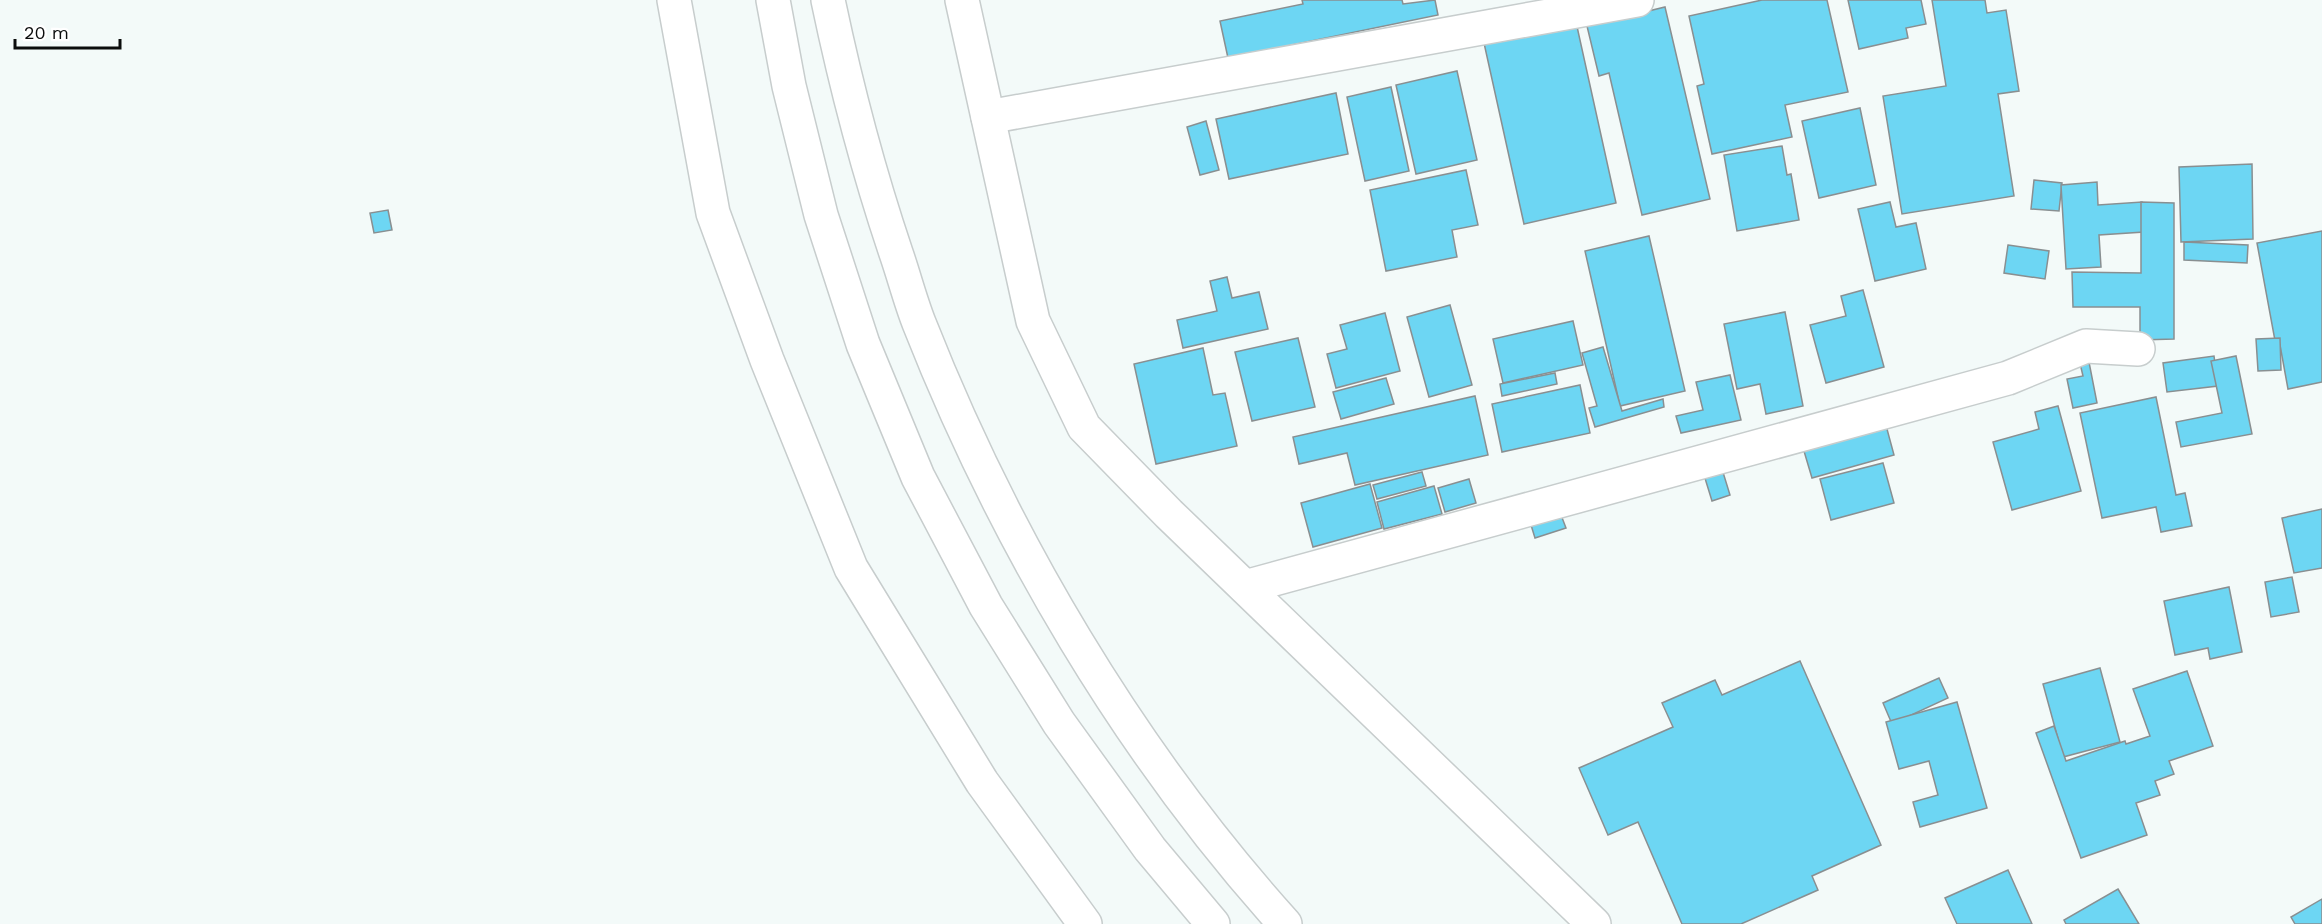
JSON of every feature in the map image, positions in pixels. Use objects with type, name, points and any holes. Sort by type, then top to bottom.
[{"type":"main road","points":[[674,0],[713,213],[767,360],[851,568],[982,782],[1085,924]]},
{"type":"main road","points":[[773,0],[789,86],[820,215],[863,344],[918,477],[986,606],[1059,723],[1150,849],[1213,924]]},
{"type":"main road","points":[[828,0],[846,83],[875,190],[919,321],[975,450],[1030,560],[1096,671],[1157,762],[1211,836],[1286,924]]},
{"type":"main road","points":[[962,0],[1033,321],[1084,427],[1169,514],[1594,924]]},
{"type":"main road","points":[[988,117],[1637,0]]},
{"type":"main road","points":[[1245,587],[2008,378],[2086,346],[2138,349]]},
{"type":"building","points":[[1302,0],[1402,0],[1403,4],[1435,0],[1438,15],[1228,58],[1220,21],[1303,4]]},
{"type":"building","points":[[1762,0],[1827,0],[1848,92],[1785,105],[1792,137],[1712,154],[1697,86],[1704,84],[1689,16]]},
{"type":"building","points":[[1848,0],[1921,0],[1926,24],[1906,28],[1908,38],[1859,49]]},
{"type":"building","points":[[1932,0],[1985,0],[1987,13],[2006,10],[2019,91],[1998,94],[2014,196],[1902,214],[1883,96],[1946,86]]},
{"type":"building","points":[[1665,7],[1710,199],[1642,215],[1609,73],[1599,76],[1587,26]]},
{"type":"building","points":[[1576,22],[1616,203],[1524,224],[1484,43]]},
{"type":"building","points":[[1457,71],[1477,160],[1416,174],[1396,85]]},
{"type":"building","points":[[1391,87],[1409,171],[1365,181],[1347,97]]},
{"type":"building","points":[[1336,93],[1348,154],[1229,179],[1216,119]]},
{"type":"building","points":[[1860,108],[1876,185],[1819,198],[1802,121]]},
{"type":"building","points":[[1206,121],[1219,170],[1200,175],[1187,127]]},
{"type":"building","points":[[1782,146],[1787,175],[1791,174],[1799,220],[1737,231],[1724,155]]},
{"type":"building","points":[[2252,164],[2253,239],[2181,242],[2179,167]]},
{"type":"building","points":[[1466,170],[1478,225],[1452,230],[1457,257],[1386,271],[1370,190]]},
{"type":"building","points":[[2034,180],[2062,183],[2059,211],[2031,209]]},
{"type":"building","points":[[2097,182],[2098,205],[2142,202],[2144,232],[2099,235],[2101,267],[2066,269],[2061,185]]},
{"type":"building","points":[[1890,202],[1896,227],[1916,223],[1926,269],[1875,281],[1858,209]]},
{"type":"building","points":[[2141,202],[2174,203],[2174,339],[2140,340],[2140,307],[2073,307],[2072,272],[2141,273]]},
{"type":"building","points":[[388,210],[392,230],[374,233],[370,213]]},
{"type":"building","points":[[2322,231],[2322,382],[2288,389],[2280,345],[2276,346],[2257,243]]},
{"type":"building","points":[[1649,236],[1685,391],[1620,406],[1585,251]]},
{"type":"building","points":[[2184,242],[2248,245],[2247,263],[2184,260]]},
{"type":"building","points":[[2008,245],[2049,251],[2045,279],[2004,273]]},
{"type":"building","points":[[1227,277],[1232,298],[1259,292],[1268,329],[1183,348],[1177,320],[1217,311],[1210,281]]},
{"type":"building","points":[[1863,290],[1884,367],[1826,383],[1810,325],[1846,316],[1841,296]]},
{"type":"building","points":[[1450,305],[1472,385],[1429,397],[1407,317]]},
{"type":"building","points":[[1785,312],[1803,406],[1766,414],[1760,384],[1737,389],[1724,324]]},
{"type":"building","points":[[1385,313],[1400,371],[1336,388],[1327,354],[1347,349],[1340,325]]},
{"type":"building","points":[[1573,321],[1583,365],[1503,383],[1493,339]]},
{"type":"building","points":[[1298,338],[1315,407],[1252,421],[1235,352]]},
{"type":"building","points":[[2280,338],[2281,370],[2258,371],[2256,339]]},
{"type":"building","points":[[1603,347],[1622,411],[1663,399],[1664,407],[1595,427],[1589,408],[1597,406],[1582,353]]},
{"type":"building","points":[[1203,348],[1213,395],[1225,393],[1237,446],[1156,464],[1134,364]]},
{"type":"building","points":[[2214,356],[2218,386],[2167,392],[2163,363]]},
{"type":"building","points":[[2236,356],[2252,434],[2181,447],[2176,422],[2222,413],[2211,361]]},
{"type":"building","points":[[2088,357],[2097,403],[2073,408],[2067,379],[2083,376],[2079,359]]},
{"type":"building","points":[[1555,373],[1557,384],[1502,396],[1500,384]]},
{"type":"building","points":[[1730,375],[1741,420],[1681,433],[1676,416],[1703,410],[1696,382]]},
{"type":"building","points":[[1386,378],[1394,404],[1341,419],[1333,392]]},
{"type":"building","points":[[1580,385],[1590,433],[1502,452],[1492,404]]},
{"type":"building","points":[[1475,396],[1488,455],[1355,485],[1347,453],[1299,464],[1293,437]]},
{"type":"building","points":[[2156,397],[2176,495],[2185,493],[2192,526],[2161,532],[2156,507],[2102,518],[2080,413]]},
{"type":"building","points":[[2058,406],[2081,491],[2012,510],[1993,442],[2039,429],[2035,412]]},
{"type":"building","points":[[1884,418],[1894,455],[1812,478],[1801,441]]},
{"type":"building","points":[[1883,463],[1894,503],[1831,520],[1820,479]]},
{"type":"building","points":[[1722,469],[1730,495],[1712,501],[1704,475]]},
{"type":"building","points":[[1422,472],[1426,486],[1377,499],[1373,485]]},
{"type":"building","points":[[1469,479],[1476,503],[1445,512],[1438,488]]},
{"type":"building","points":[[1370,484],[1382,528],[1313,547],[1301,503]]},
{"type":"building","points":[[1434,486],[1442,514],[1384,529],[1377,502]]},
{"type":"building","points":[[2322,509],[2322,568],[2294,573],[2282,518]]},
{"type":"building","points":[[1561,515],[1566,528],[1535,538],[1531,525]]},
{"type":"building","points":[[2292,577],[2299,612],[2271,617],[2265,582]]},
{"type":"building","points":[[2229,587],[2242,652],[2210,659],[2208,648],[2175,655],[2164,601]]},
{"type":"building","points":[[1800,661],[1881,845],[1812,876],[1818,890],[1741,924],[1682,924],[1638,822],[1608,835],[1579,768],[1673,727],[1662,703],[1715,680],[1722,695]]},
{"type":"building","points":[[2100,668],[2120,742],[2063,757],[2043,684]]},
{"type":"building","points":[[2187,671],[2213,746],[2169,761],[2174,774],[2155,781],[2160,795],[2136,803],[2147,835],[2081,858],[2036,733],[2054,726],[2066,761],[2125,741],[2126,744],[2150,736],[2133,689]]},
{"type":"building","points":[[1939,678],[1948,698],[1892,724],[1883,703]]},
{"type":"building","points":[[1957,702],[1987,808],[1920,827],[1913,802],[1938,795],[1929,761],[1899,769],[1886,722]]},
{"type":"building","points":[[2008,870],[2032,924],[1957,924],[1945,898]]},
{"type":"building","points":[[2118,889],[2139,924],[2066,924],[2064,920]]},
{"type":"building","points":[[2322,899],[2322,924],[2295,924],[2291,917]]}]
